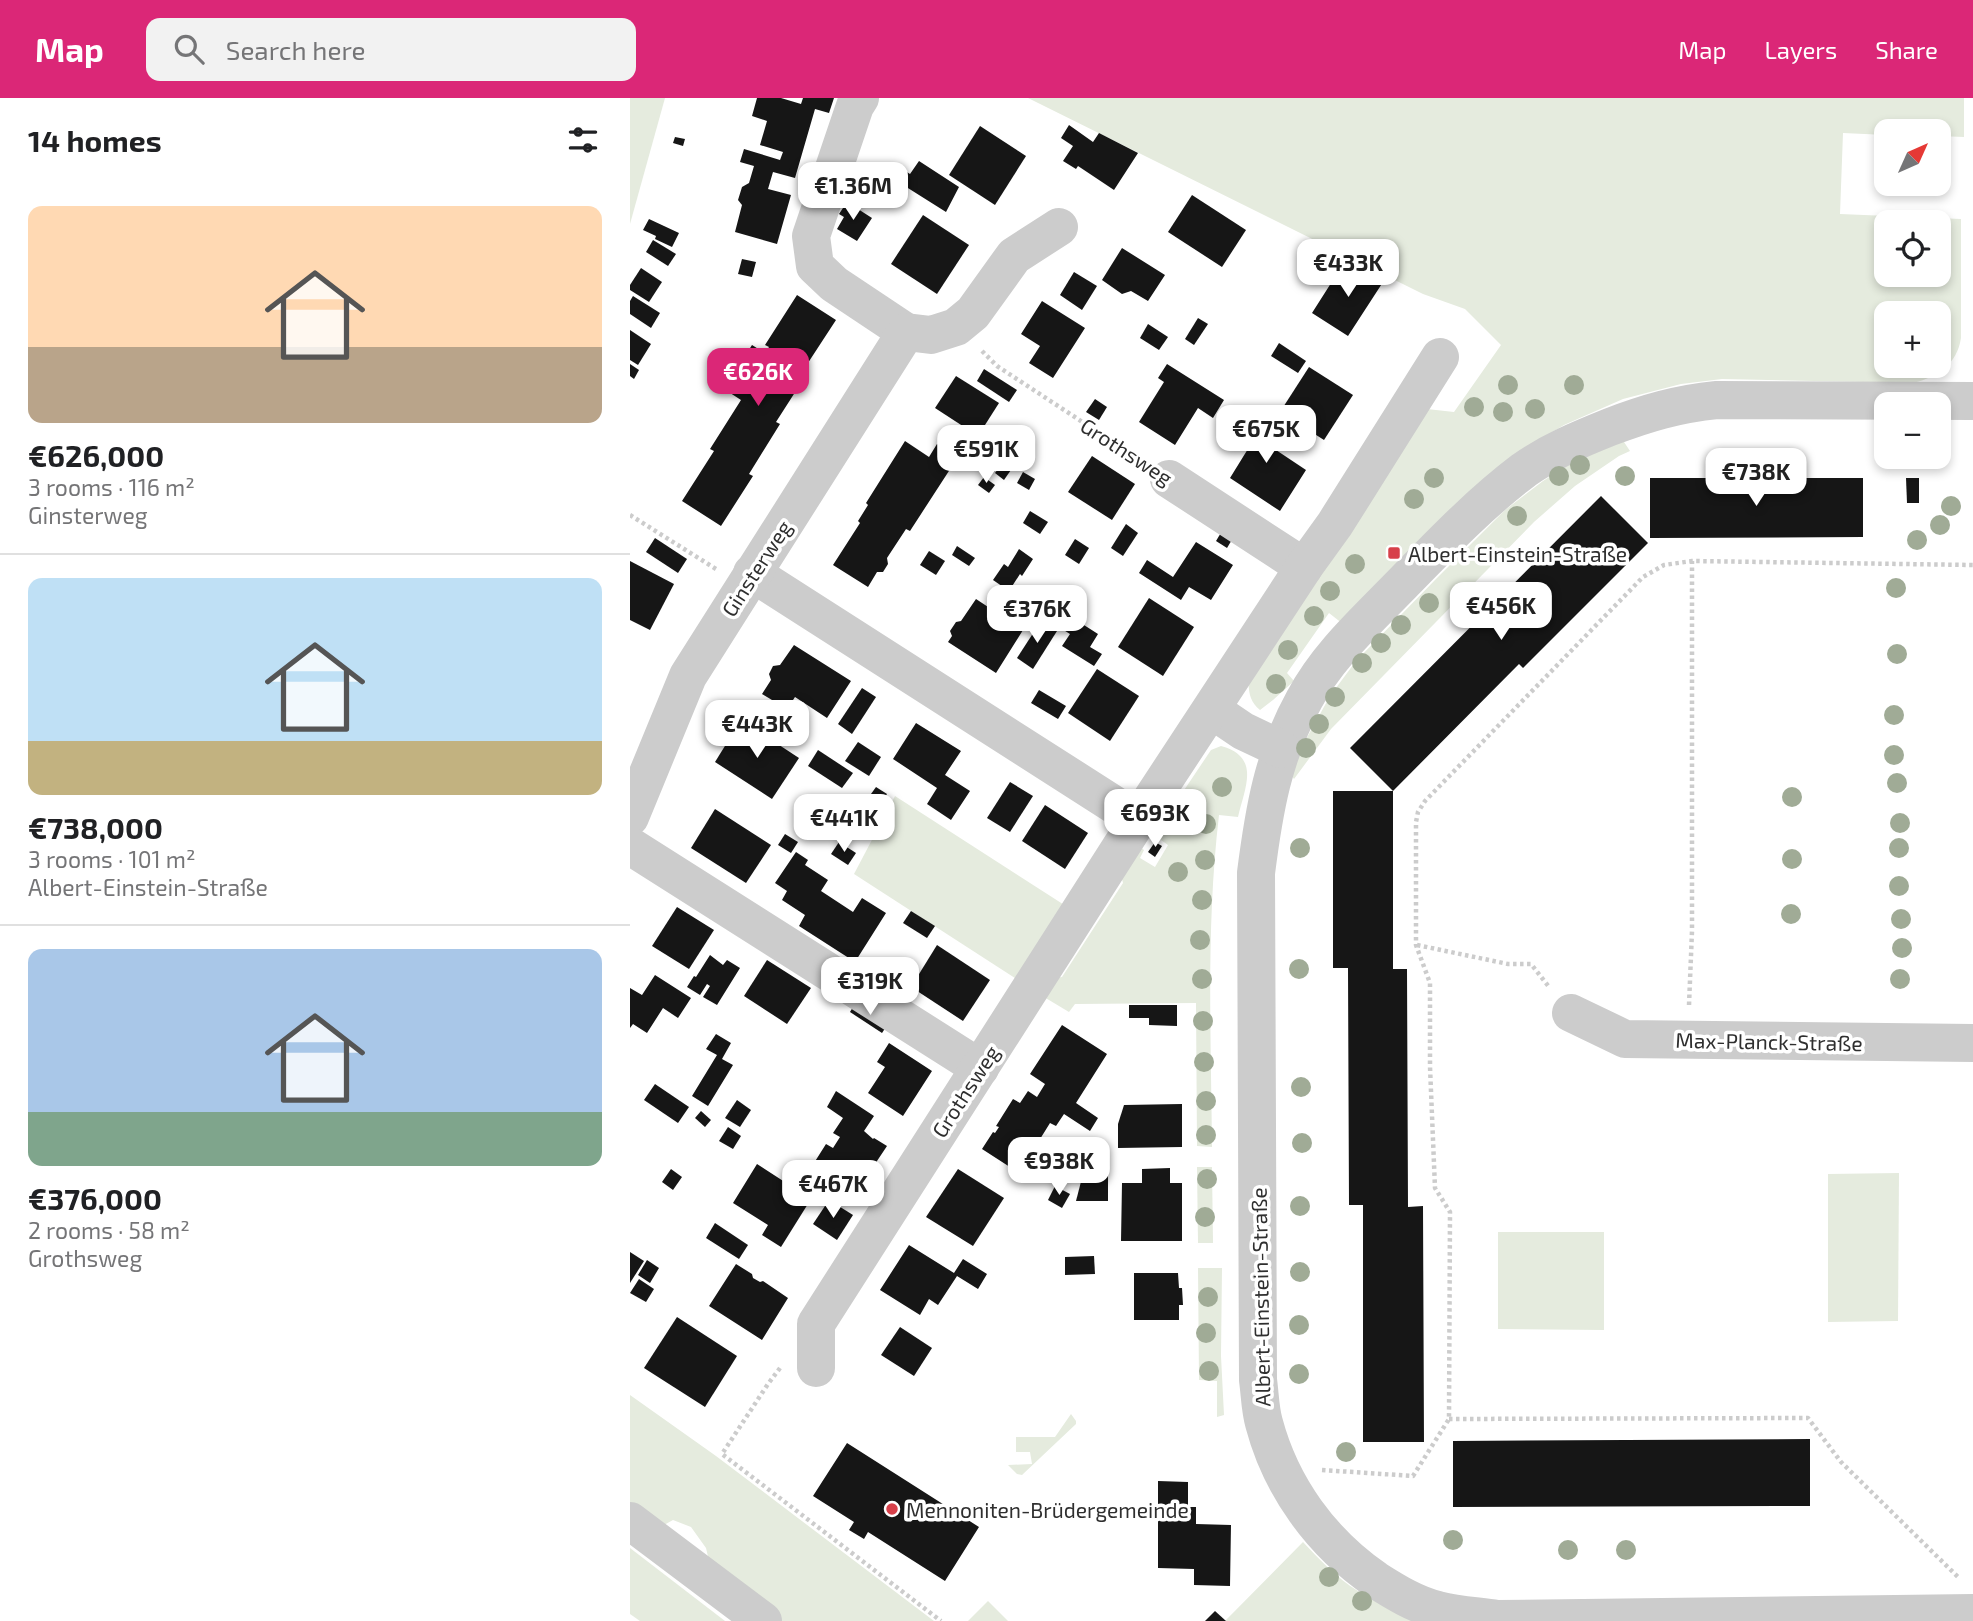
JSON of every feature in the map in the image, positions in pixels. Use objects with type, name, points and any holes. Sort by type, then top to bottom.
[{"type":"street","points":[[860,98],[811,236],[815,266],[834,284],[906,332],[931,335],[956,327],[972,313],[1014,256],[1059,227]]},
{"type":"street","name":"Ginsterweg","points":[[630,817],[688,676],[906,332]]},
{"type":"street","name":"Grothsweg","points":[[816,1324],[1138,820],[1335,524],[1440,357]]},
{"type":"street","name":"Albert-Einstein-Straße","points":[[1969,1598],[1497,1619],[1437,1610],[1397,1593],[1362,1570],[1332,1544],[1301,1508],[1279,1466],[1263,1421],[1258,1380],[1256,873],[1264,812],[1281,749],[1304,699],[1329,663],[1366,621],[1488,500],[1525,470],[1562,446],[1651,412],[1687,403],[1717,400],[1973,401]]},
{"type":"street","name":"Grothsweg","points":[[1169,479],[1304,567]]},
{"type":"street","points":[[748,580],[1138,820]]},
{"type":"street","points":[[1212,710],[1242,731],[1281,749]]},
{"type":"street","points":[[630,846],[981,1068]]},
{"type":"street","name":"Max-Planck-Straße","points":[[1571,1013],[1625,1039],[1973,1043]]},
{"type":"street","points":[[816,1324],[816,1368]]},
{"type":"street","points":[[630,1521],[762,1621]]},
{"type":"path","name":"Grothsweg","points":[[956,327],[997,366],[1169,479]]},
{"type":"path","points":[[630,515],[748,580]]},
{"type":"path","points":[[1279,1466],[1413,1476],[1449,1419],[1450,1212],[1435,1188],[1430,983],[1416,945],[1416,822],[1418,812],[1425,801],[1643,577],[1664,565],[1692,561],[1973,565]]},
{"type":"path","points":[[1687,1040],[1692,931],[1692,561]]},
{"type":"path","points":[[1416,945],[1508,964],[1531,964],[1571,1013]]},
{"type":"path","points":[[816,1324],[768,1384],[722,1454],[941,1621]]},
{"type":"path","points":[[1449,1419],[1808,1418],[1841,1462],[1969,1598]]},
{"type":"shaded area","points":[[630,98],[665,98],[630,224]]},
{"type":"shaded area","points":[[1028,98],[1964,98],[1964,137],[1951,136],[1951,119],[1874,119],[1874,134],[1843,133],[1840,214],[1874,215],[1874,287],[1951,287],[1951,219],[1961,219],[1961,338],[1951,362],[1951,301],[1874,301],[1874,378],[1927,378],[1913,383],[1722,379],[1681,384],[1623,399],[1564,425],[1544,437],[1343,624],[1329,613],[1287,673],[1294,681],[1260,710],[1250,695],[1249,677],[1427,409],[1454,412],[1501,345],[1465,309],[1423,294]]},
{"type":"shaded area","points":[[1622,439],[1630,451],[1575,486],[1534,522],[1331,729],[1294,779],[1291,775],[1300,750],[1330,696],[1356,661],[1505,510],[1580,457]]},
{"type":"shaded area","points":[[1221,746],[1234,751],[1242,758],[1247,774],[1238,817],[1219,815],[1215,856],[1210,981],[1212,1147],[1197,1146],[1196,1003],[1075,1004],[1069,1012],[1039,994],[1048,979],[1062,977],[1123,883],[1120,871],[1137,845],[1144,850],[1140,858],[1155,867],[1168,845],[1154,835],[1211,750]]},
{"type":"shaded area","points":[[895,796],[1069,908],[1021,982],[854,874]]},
{"type":"shaded area","points":[[1197,1167],[1212,1167],[1213,1243],[1198,1243]]},
{"type":"shaded area","points":[[1899,1173],[1898,1321],[1828,1322],[1828,1174]]},
{"type":"shaded area","points":[[1498,1232],[1604,1232],[1604,1330],[1498,1329]]},
{"type":"shaded area","points":[[1198,1268],[1222,1268],[1221,1356],[1224,1415],[1217,1417],[1217,1381],[1199,1380]]},
{"type":"shaded area","points":[[630,1395],[716,1456],[934,1621],[778,1621],[710,1565],[706,1548],[691,1527],[673,1520],[664,1525],[630,1508]]},
{"type":"shaded area","points":[[1071,1414],[1076,1424],[1022,1475],[1008,1465],[1032,1464],[1030,1452],[1016,1452],[1016,1437],[1055,1437]]},
{"type":"shaded area","points":[[1303,1542],[1336,1575],[1358,1591],[1424,1621],[1225,1621]]},
{"type":"shaded area","points":[[630,1548],[725,1621],[640,1621],[630,1614]]},
{"type":"shaded area","points":[[988,1601],[1008,1621],[968,1621]]},
{"type":"building","points":[[757,98],[781,98],[801,104],[803,98],[834,98],[829,113],[815,109],[795,178],[773,172],[768,189],[791,195],[777,244],[735,232],[742,205],[738,200],[742,187],[749,183],[754,166],[740,162],[744,149],[780,160],[783,152],[760,145],[767,121],[752,116]]},
{"type":"building","points":[[1069,125],[1093,142],[1099,133],[1138,153],[1114,190],[1078,166],[1076,169],[1063,161],[1073,146],[1061,138]]},
{"type":"building","points":[[980,126],[1026,156],[995,205],[949,175]]},
{"type":"building","points":[[675,137],[685,139],[683,146],[673,143]]},
{"type":"building","points":[[919,161],[959,187],[946,212],[892,178],[899,167],[910,174]]},
{"type":"building","points":[[1192,195],[1246,230],[1222,267],[1168,232]]},
{"type":"building","points":[[847,202],[872,218],[857,241],[837,229],[844,217],[839,214]]},
{"type":"building","points":[[923,215],[969,245],[937,294],[891,264]]},
{"type":"building","points":[[649,219],[679,233],[672,247],[643,230]]},
{"type":"building","points":[[653,240],[676,254],[668,266],[646,252]]},
{"type":"building","points":[[1122,248],[1165,275],[1148,301],[1131,291],[1122,294],[1102,280]]},
{"type":"building","points":[[742,259],[756,262],[752,277],[738,274]]},
{"type":"building","points":[[1362,264],[1385,279],[1348,336],[1312,313],[1340,269],[1353,278]]},
{"type":"building","points":[[641,268],[662,282],[649,302],[630,290],[630,285]]},
{"type":"building","points":[[1074,272],[1097,286],[1082,310],[1060,295]]},
{"type":"building","points":[[797,295],[836,320],[804,369],[808,372],[776,422],[780,424],[749,474],[753,476],[721,526],[682,501],[714,451],[710,449],[741,400],[724,389],[752,345],[765,353],[769,347],[765,345]]},
{"type":"building","points":[[633,296],[660,313],[651,328],[630,314],[630,301]]},
{"type":"building","points":[[1042,301],[1085,328],[1053,378],[1029,363],[1040,346],[1021,334]]},
{"type":"building","points":[[1198,318],[1208,324],[1194,345],[1185,339]]},
{"type":"building","points":[[1148,324],[1168,337],[1159,350],[1140,338]]},
{"type":"building","points":[[630,330],[651,344],[638,365],[630,360]]},
{"type":"building","points":[[1279,343],[1306,361],[1298,373],[1271,356]]},
{"type":"building","points":[[630,364],[639,370],[634,379],[630,376]]},
{"type":"building","points":[[1167,364],[1224,400],[1213,418],[1198,408],[1175,445],[1139,422],[1164,382],[1158,378]]},
{"type":"building","points":[[1309,367],[1353,395],[1324,440],[1280,412]]},
{"type":"building","points":[[984,369],[1017,390],[1009,402],[977,381]]},
{"type":"building","points":[[956,376],[999,403],[978,436],[935,408]]},
{"type":"building","points":[[1095,399],[1107,407],[1099,420],[1086,412]]},
{"type":"building","points":[[1246,414],[1281,436],[1273,448],[1306,470],[1280,511],[1230,478],[1251,444],[1234,433]]},
{"type":"building","points":[[905,441],[929,457],[937,444],[958,457],[910,531],[906,529],[887,558],[888,564],[883,572],[877,572],[868,587],[833,565],[860,523],[858,521],[868,505],[866,503]]},
{"type":"building","points":[[1092,456],[1135,484],[1112,520],[1068,492]]},
{"type":"building","points":[[1004,461],[1013,467],[1004,480],[995,473]]},
{"type":"building","points":[[1023,472],[1035,479],[1029,490],[1017,483]]},
{"type":"building","points":[[984,477],[995,485],[989,493],[978,485]]},
{"type":"building","points":[[1650,478],[1863,478],[1863,537],[1650,538]]},
{"type":"building","points":[[1906,478],[1919,478],[1919,503],[1907,503]]},
{"type":"building","points":[[1601,496],[1648,543],[1523,668],[1519,664],[1393,791],[1350,748]]},
{"type":"building","points":[[1030,511],[1048,522],[1040,534],[1023,523]]},
{"type":"building","points":[[1126,524],[1138,533],[1123,556],[1111,548]]},
{"type":"building","points":[[1222,531],[1233,538],[1227,548],[1216,541]]},
{"type":"building","points":[[655,538],[687,559],[678,573],[646,552]]},
{"type":"building","points":[[1075,539],[1089,548],[1079,564],[1065,555]]},
{"type":"building","points":[[1196,542],[1233,565],[1211,600],[1189,587],[1181,600],[1139,573],[1147,560],[1173,577]]},
{"type":"building","points":[[957,546],[975,558],[969,566],[952,555]]},
{"type":"building","points":[[1019,549],[1033,559],[1009,591],[993,580],[1004,564],[1008,567]]},
{"type":"building","points":[[929,551],[945,561],[936,575],[920,565]]},
{"type":"building","points":[[630,561],[674,584],[650,630],[630,620]]},
{"type":"building","points":[[1149,598],[1194,627],[1163,676],[1118,647]]},
{"type":"building","points":[[976,599],[1023,630],[996,673],[948,642],[952,636],[950,631],[956,622],[961,621]]},
{"type":"building","points":[[1062,611],[1098,634],[1090,647],[1102,654],[1094,666],[1062,646],[1070,634],[1054,624]]},
{"type":"building","points":[[1041,621],[1057,631],[1033,669],[1017,658]]},
{"type":"building","points":[[794,645],[851,681],[827,718],[795,697],[787,709],[762,694],[771,680],[769,674],[773,666],[780,665]]},
{"type":"building","points":[[1097,669],[1139,696],[1110,741],[1068,713]]},
{"type":"building","points":[[862,688],[876,697],[852,734],[838,724]]},
{"type":"building","points":[[1039,690],[1066,706],[1058,719],[1031,703]]},
{"type":"building","points":[[741,720],[799,758],[772,799],[715,762]]},
{"type":"building","points":[[916,723],[961,751],[945,775],[970,791],[951,820],[927,804],[937,788],[893,759]]},
{"type":"building","points":[[858,742],[881,757],[869,776],[845,761]]},
{"type":"building","points":[[818,750],[853,773],[842,788],[808,766]]},
{"type":"building","points":[[1010,782],[1033,796],[1010,832],[987,818]]},
{"type":"building","points":[[876,787],[887,794],[882,801],[871,794]]},
{"type":"building","points":[[1333,791],[1393,791],[1393,969],[1407,969],[1408,1207],[1423,1206],[1424,1442],[1363,1442],[1363,1205],[1349,1205],[1348,968],[1333,968]]},
{"type":"building","points":[[1045,805],[1088,833],[1065,869],[1022,841]]},
{"type":"building","points":[[715,809],[771,845],[746,883],[691,848]]},
{"type":"building","points":[[785,834],[798,842],[791,853],[778,845]]},
{"type":"building","points":[[839,842],[856,853],[848,865],[831,854]]},
{"type":"building","points":[[1155,842],[1162,846],[1155,857],[1148,852]]},
{"type":"building","points":[[796,852],[808,860],[805,865],[828,880],[821,891],[853,912],[862,898],[886,913],[855,962],[799,926],[805,915],[782,900],[787,891],[775,883]]},
{"type":"building","points":[[677,907],[714,930],[689,969],[652,946]]},
{"type":"building","points":[[911,911],[935,926],[927,938],[903,923]]},
{"type":"building","points":[[937,945],[990,980],[963,1021],[911,987]]},
{"type":"building","points":[[710,955],[723,965],[727,960],[740,968],[717,1005],[703,997],[710,986],[707,984],[700,995],[687,987]]},
{"type":"building","points":[[767,960],[811,988],[787,1024],[744,996]]},
{"type":"building","points":[[874,966],[884,973],[873,990],[863,983]]},
{"type":"building","points":[[655,975],[691,998],[678,1018],[663,1008],[647,1033],[633,1024],[630,1028],[630,988],[642,995]]},
{"type":"building","points":[[857,1000],[890,1021],[882,1033],[850,1012]]},
{"type":"building","points":[[1129,1005],[1177,1005],[1177,1026],[1149,1025],[1149,1018],[1129,1018]]},
{"type":"building","points":[[1062,1025],[1107,1054],[1076,1103],[1098,1118],[1090,1131],[1064,1114],[1056,1126],[1050,1123],[1019,1173],[982,1149],[999,1127],[996,1126],[1013,1099],[1020,1103],[1028,1091],[1037,1097],[1045,1084],[1030,1074]]},
{"type":"building","points":[[716,1034],[731,1043],[722,1059],[733,1065],[708,1106],[692,1096],[717,1055],[706,1049]]},
{"type":"building","points":[[889,1043],[932,1071],[903,1116],[868,1093],[885,1067],[877,1062]]},
{"type":"building","points":[[655,1084],[689,1107],[678,1123],[644,1100]]},
{"type":"building","points":[[836,1091],[874,1116],[864,1131],[887,1146],[857,1191],[814,1163],[826,1144],[833,1148],[840,1137],[833,1133],[843,1118],[827,1107]]},
{"type":"building","points":[[737,1100],[751,1110],[740,1127],[725,1118]]},
{"type":"building","points":[[1182,1104],[1182,1147],[1118,1148],[1118,1124],[1124,1105]]},
{"type":"building","points":[[701,1111],[711,1120],[705,1127],[695,1118]]},
{"type":"building","points":[[728,1127],[741,1136],[733,1149],[719,1141]]},
{"type":"building","points":[[757,1164],[811,1199],[781,1247],[762,1235],[768,1225],[733,1203]]},
{"type":"building","points":[[1170,1168],[1170,1183],[1182,1183],[1182,1241],[1121,1241],[1122,1183],[1142,1183],[1142,1169]]},
{"type":"building","points":[[671,1169],[682,1177],[673,1190],[662,1182]]},
{"type":"building","points":[[958,1169],[1004,1198],[973,1246],[926,1217]]},
{"type":"building","points":[[1084,1170],[1108,1171],[1108,1201],[1076,1201]]},
{"type":"building","points":[[1055,1186],[1070,1194],[1062,1208],[1048,1200]]},
{"type":"building","points":[[829,1200],[853,1215],[837,1240],[813,1224]]},
{"type":"building","points":[[715,1223],[748,1245],[739,1259],[706,1238]]},
{"type":"building","points":[[909,1245],[954,1273],[963,1259],[987,1274],[978,1289],[957,1276],[938,1305],[929,1299],[920,1315],[880,1290]]},
{"type":"building","points":[[630,1252],[644,1261],[630,1283]]},
{"type":"building","points":[[1094,1256],[1095,1274],[1065,1275],[1065,1257]]},
{"type":"building","points":[[647,1260],[659,1268],[650,1283],[638,1275]]},
{"type":"building","points":[[736,1264],[752,1274],[753,1278],[763,1281],[788,1298],[762,1340],[709,1306]]},
{"type":"building","points":[[1134,1273],[1178,1273],[1183,1305],[1179,1305],[1179,1320],[1134,1320]]},
{"type":"building","points":[[639,1279],[654,1289],[646,1302],[630,1293]]},
{"type":"building","points":[[677,1317],[737,1356],[705,1407],[644,1368]]},
{"type":"building","points":[[900,1327],[932,1348],[914,1376],[881,1355]]},
{"type":"building","points":[[1810,1439],[1810,1506],[1453,1507],[1453,1441]]},
{"type":"building","name":"Mennoniten-Brüdergemeinde","points":[[847,1443],[979,1527],[945,1581],[868,1532],[864,1539],[849,1530],[854,1522],[813,1496]]},
{"type":"building","points":[[1158,1481],[1188,1482],[1188,1507],[1196,1507],[1196,1524],[1231,1525],[1230,1586],[1194,1585],[1194,1569],[1158,1568]]},
{"type":"building","points":[[1215,1611],[1226,1621],[1205,1621]]},
{"type":"place","name":"Albert-Einstein-Straße","points":[[1394,553]]},
{"type":"place","name":"Mennoniten-Brüdergemeinde","points":[[892,1509]]}]
